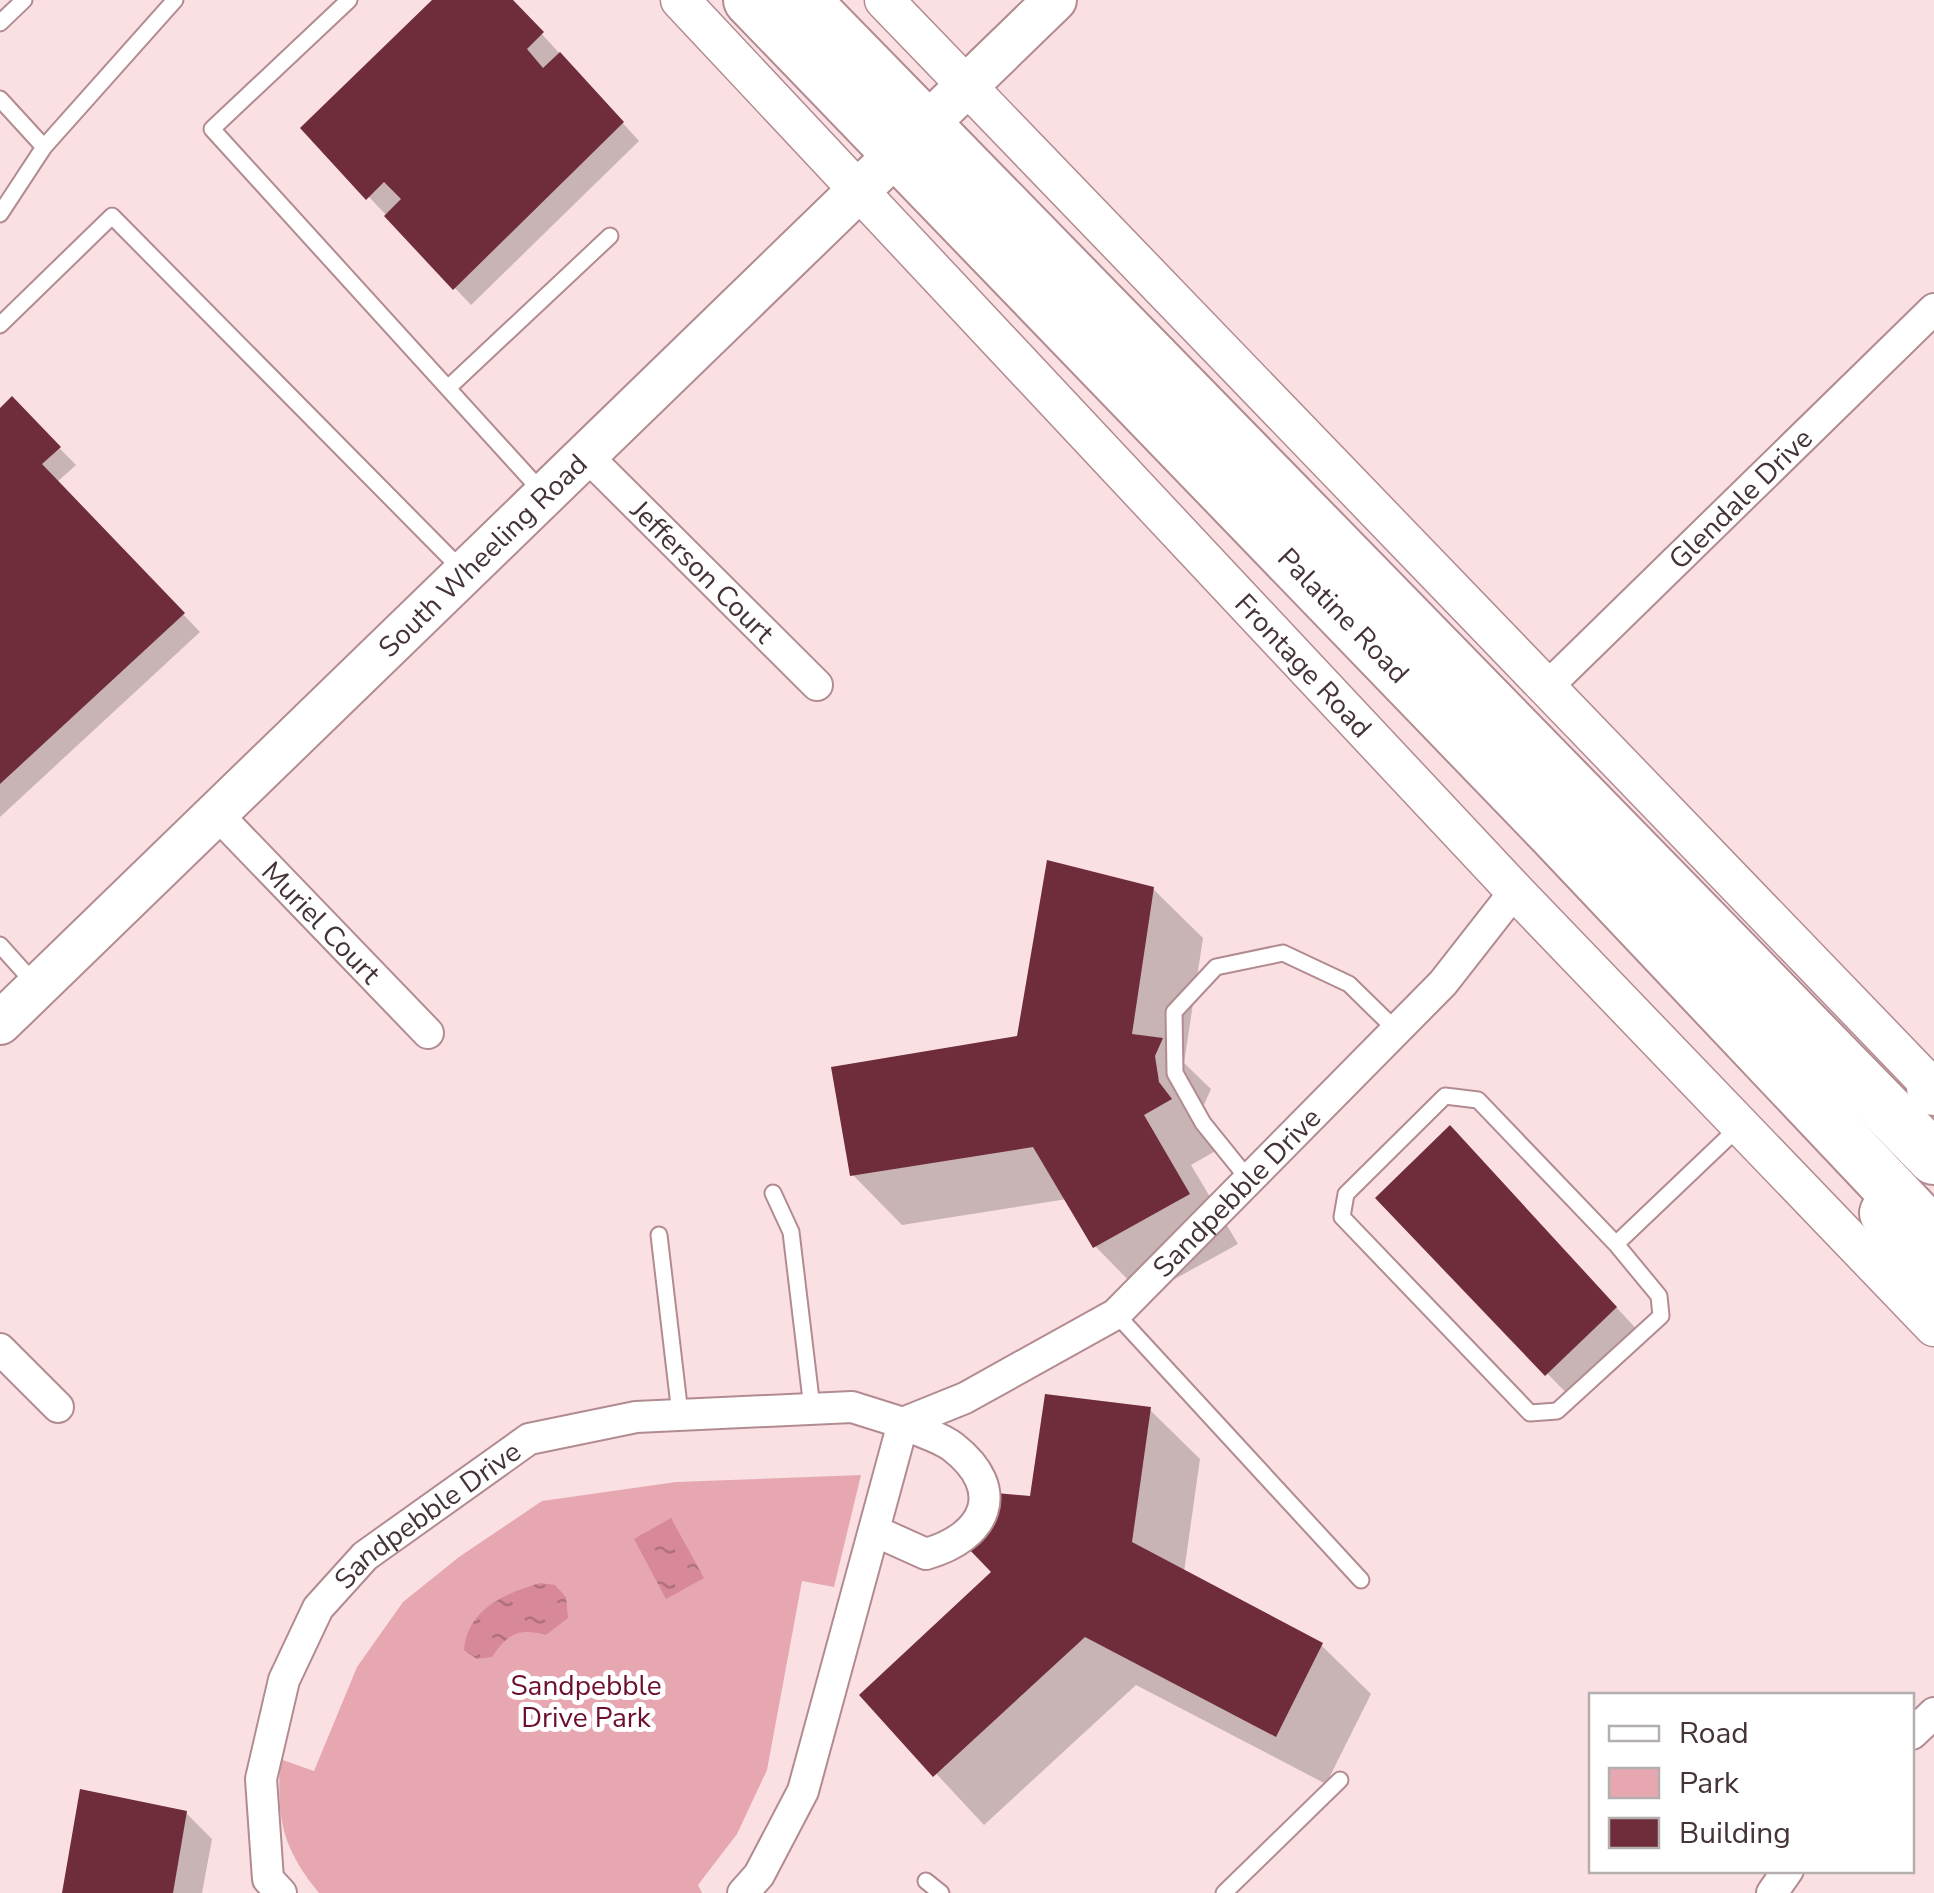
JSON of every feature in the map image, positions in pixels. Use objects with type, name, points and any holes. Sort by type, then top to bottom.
[{"type":"highway","name":"Palatine Road","points":[[750,0],[910,141],[1587,799],[1934,1158]]},
{"type":"highway","name":"Palatine Road","points":[[803,0],[910,141],[1934,1236]]},
{"type":"highway","points":[[1797,1091],[1934,1278]]},
{"type":"main road","name":"South Wheeling Road","points":[[0,1024],[1055,0]]},
{"type":"street","name":"Frontage Road","points":[[680,0],[1515,891],[1934,1327]]},
{"type":"street","points":[[884,0],[1934,1088]]},
{"type":"street","name":"Glendale Drive","points":[[1546,688],[1934,309]]},
{"type":"street","name":"Jefferson Court","points":[[588,457],[817,685]]},
{"type":"street","name":"Muriel Court","points":[[216,813],[428,1033]]},
{"type":"street","name":"Sandpebble Drive","points":[[281,1893],[268,1879],[261,1779],[284,1680],[318,1608],[365,1556],[529,1439],[636,1417],[852,1406],[903,1424],[965,1398],[1116,1314],[1443,984],[1515,891]]},
{"type":"street","points":[[0,1349],[58,1407]]},
{"type":"street","points":[[759,1887],[803,1791],[903,1424],[954,1448],[980,1479],[982,1518],[976,1530],[952,1547],[926,1554],[875,1531]]},
{"type":"street","points":[[1914,1732],[1934,1712]]},
{"type":"lane","points":[[0,23],[24,0]]},
{"type":"lane","points":[[0,214],[44,148],[175,0]]},
{"type":"lane","points":[[349,0],[212,128],[547,497]]},
{"type":"lane","points":[[0,99],[44,148]]},
{"type":"lane","points":[[0,326],[112,216],[466,574]]},
{"type":"lane","points":[[448,388],[610,236]]},
{"type":"lane","points":[[0,945],[38,987]]},
{"type":"lane","points":[[1249,1180],[1203,1123],[1175,1073],[1174,1012],[1216,966],[1283,953],[1349,984],[1397,1031]]},
{"type":"lane","points":[[1445,1096],[1478,1100],[1616,1244],[1659,1296],[1661,1316],[1557,1410],[1530,1413],[1342,1217],[1346,1194],[1445,1096]]},
{"type":"lane","points":[[1616,1244],[1740,1126]]},
{"type":"lane","points":[[773,1193],[791,1232],[812,1408]]},
{"type":"lane","points":[[659,1235],[680,1414]]},
{"type":"lane","points":[[1116,1314],[1360,1580]]},
{"type":"lane","points":[[1224,1893],[1340,1780]]},
{"type":"lane","points":[[926,1881],[941,1893]]},
{"type":"green space","name":"Sandpebble Drive Park","points":[[861,1475],[834,1587],[802,1581],[767,1770],[737,1834],[698,1885],[702,1893],[319,1893],[306,1876],[284,1831],[279,1799],[280,1759],[314,1771],[357,1667],[403,1602],[459,1557],[542,1501],[676,1482]]},
{"type":"water","points":[[671,1518],[704,1578],[666,1599],[634,1539]]},
{"type":"water","points":[[540,1583],[555,1585],[566,1597],[568,1618],[546,1635],[515,1634],[492,1657],[477,1659],[464,1650],[480,1613],[514,1592]]},
{"type":"building","points":[[432,0],[513,0],[544,32],[527,49],[543,68],[560,52],[624,122],[453,290],[384,216],[401,199],[384,182],[366,200],[300,128]]},
{"type":"building","points":[[12,396],[61,447],[42,464],[185,613],[0,784],[0,408]]},
{"type":"building","points":[[1047,860],[1154,887],[1132,1034],[1163,1038],[1155,1056],[1159,1082],[1172,1099],[1144,1115],[1190,1194],[1093,1248],[1033,1147],[850,1176],[831,1067],[1017,1036]]},
{"type":"building","points":[[1450,1125],[1617,1307],[1545,1376],[1375,1198]]},
{"type":"building","points":[[1045,1394],[1151,1407],[1132,1542],[1323,1643],[1276,1737],[1085,1637],[933,1777],[859,1695],[991,1572],[966,1546],[996,1493],[1030,1496]]},
{"type":"building","points":[[80,1789],[187,1811],[173,1893],[62,1893]]}]
